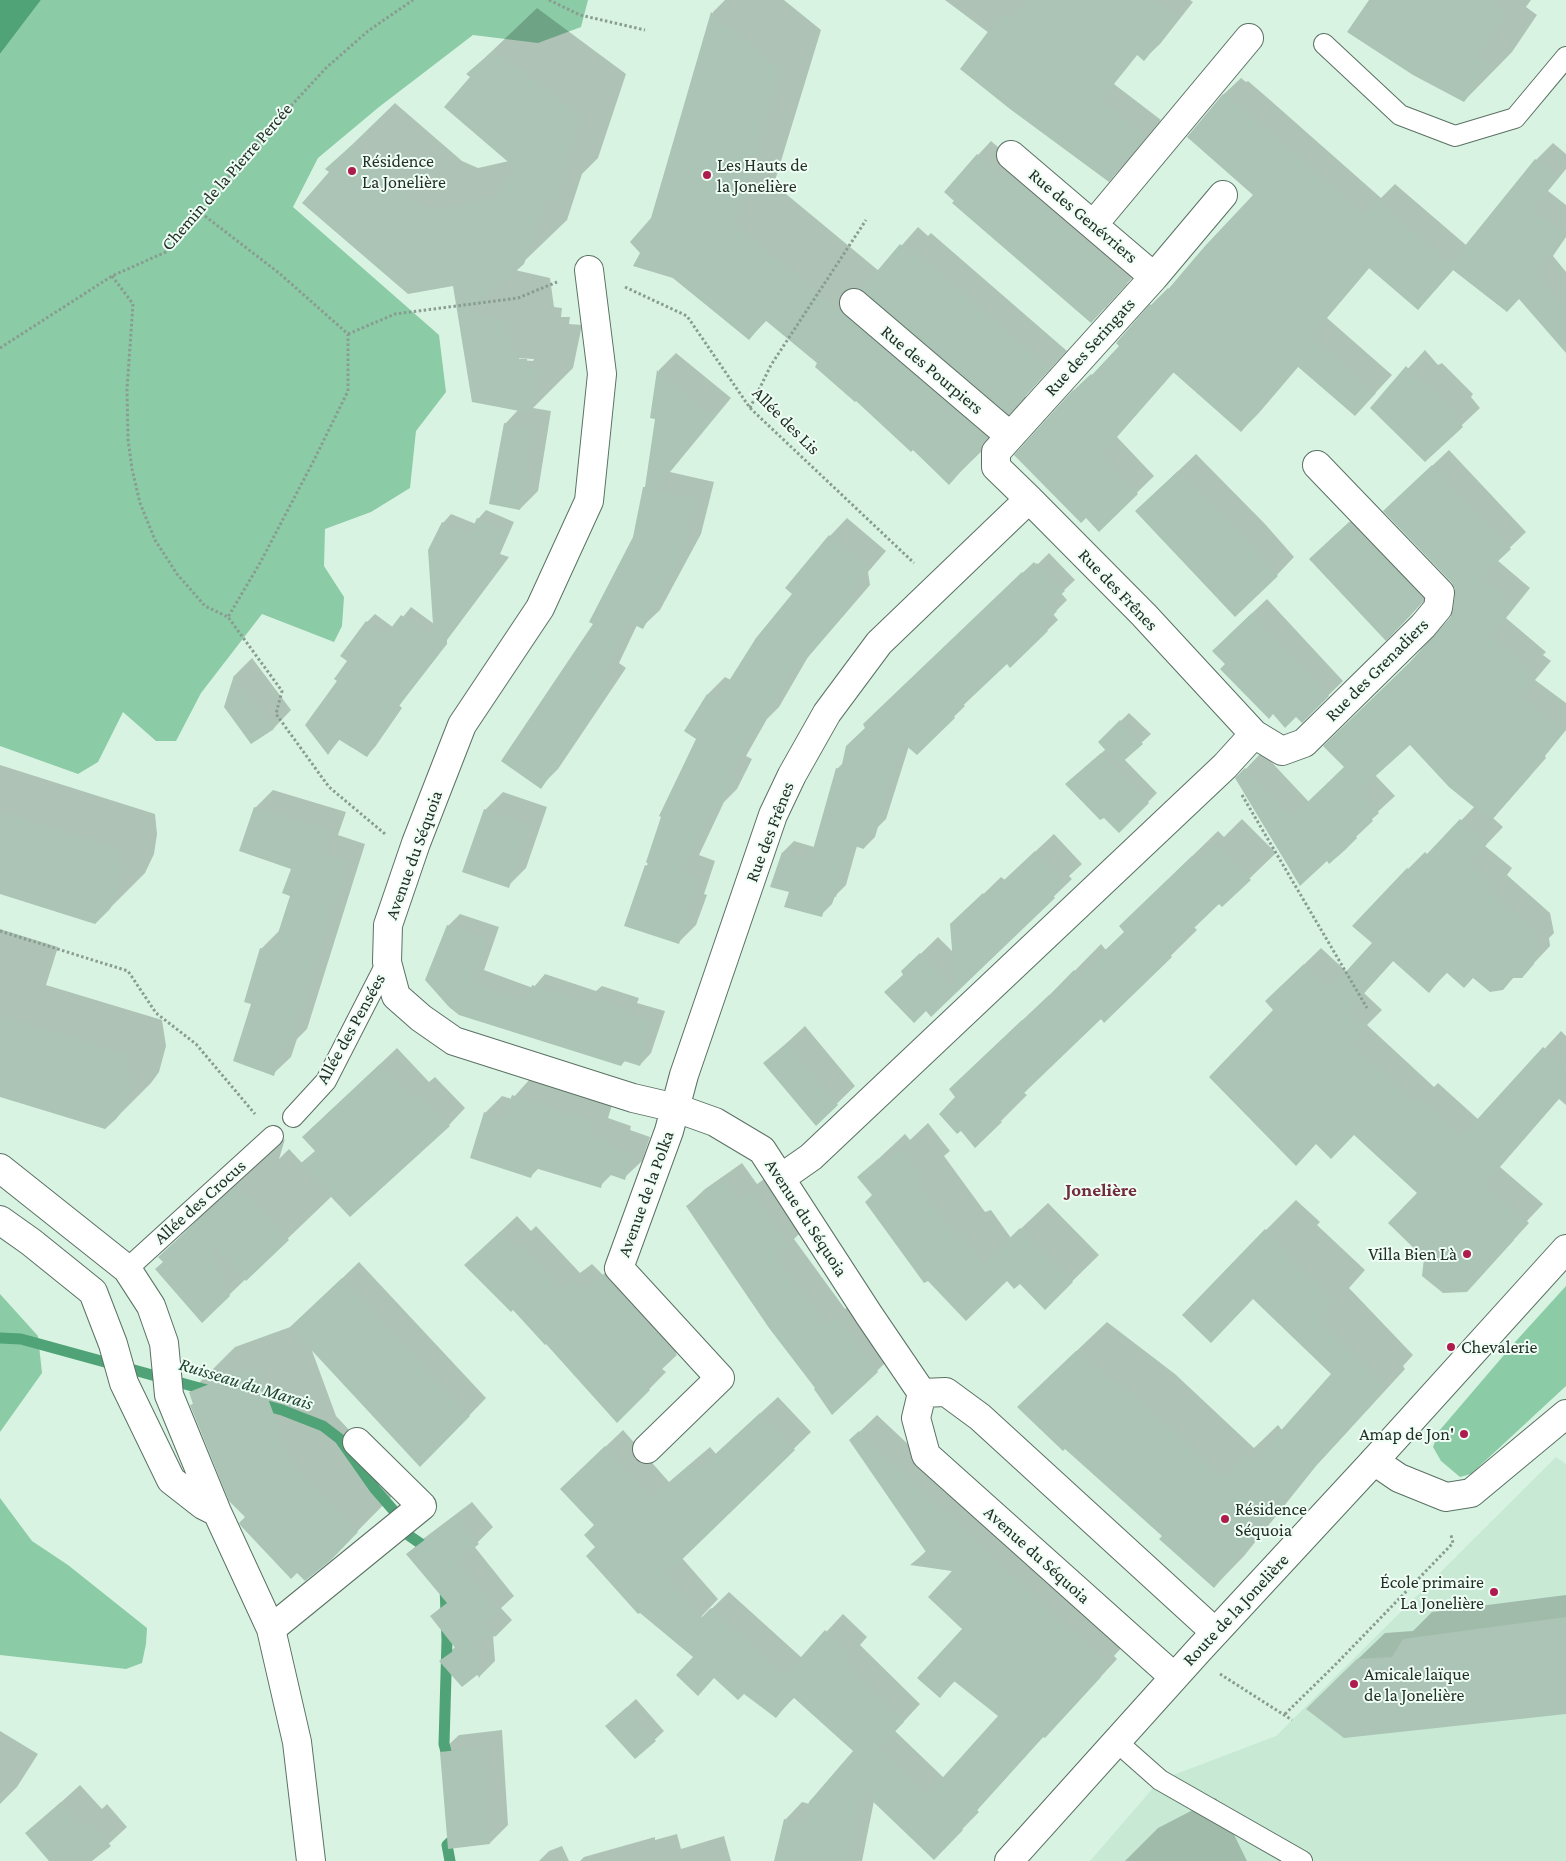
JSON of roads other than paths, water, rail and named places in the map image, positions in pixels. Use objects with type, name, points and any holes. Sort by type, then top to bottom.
[{"type":"street","points":[[1093,225],[1249,38]]},
{"type":"street","name":"Rue des Genévriers","points":[[1011,155],[1154,277]]},
{"type":"street","name":"Rue des Seringats","points":[[1030,499],[996,466],[996,452],[1154,277],[1223,195]]},
{"type":"street","name":"Avenue du Séquoia","points":[[589,270],[602,374],[589,501],[540,608],[462,725],[416,843],[388,925],[387,962],[396,996],[421,1018],[454,1041],[633,1098],[676,1108],[715,1122],[762,1150],[869,1315],[922,1392],[916,1418],[926,1455],[1174,1677]]},
{"type":"street","name":"Rue des Pourpiers","points":[[854,303],[1010,436]]},
{"type":"street","name":"Rue des Grenadiers","points":[[1254,734],[1282,751],[1304,743],[1423,626],[1438,608],[1440,593],[1317,465]]},
{"type":"street","name":"Rue des Frênes","points":[[676,1108],[684,1075],[773,815],[792,775],[827,713],[879,643],[1030,499],[1144,615],[1254,734]]},
{"type":"street","points":[[781,1178],[810,1157],[1225,766],[1254,734]]},
{"type":"street","name":"Avenue de la Polka","points":[[647,1449],[720,1378],[619,1268],[676,1108]]},
{"type":"street","points":[[0,1168],[127,1268],[152,1306],[164,1343],[169,1395],[217,1512],[271,1629],[297,1742],[311,1861]]},
{"type":"street","points":[[0,1220],[31,1242],[93,1292],[113,1344],[124,1383],[171,1480],[203,1505],[217,1512]]},
{"type":"street","name":"Route de la Jonelière","points":[[1009,1861],[1174,1677],[1374,1461],[1566,1249]]},
{"type":"street","points":[[922,1392],[946,1392],[980,1418],[1215,1632]]},
{"type":"street","points":[[1374,1461],[1399,1478],[1446,1497],[1471,1493],[1566,1414]]},
{"type":"street","points":[[271,1629],[422,1506],[357,1442]]},
{"type":"lane","points":[[1324,44],[1400,115],[1455,136],[1515,118],[1566,57]]},
{"type":"lane","name":"Allée des Pensées","points":[[293,1117],[326,1080],[387,962]]},
{"type":"lane","name":"Allée des Crocus","points":[[127,1268],[273,1136]]},
{"type":"lane","points":[[1117,1742],[1160,1780],[1302,1861]]},
{"type":"waterway","name":"Ruisseau du Marais","points":[[0,1338],[21,1339],[214,1392]]},
{"type":"waterway","name":"Ruisseau du Marais","points":[[256,1403],[282,1410],[323,1426],[340,1439],[375,1489],[394,1511],[401,1530],[432,1554]]},
{"type":"waterway","name":"Ruisseau du Marais","points":[[445,1586],[447,1640],[444,1744],[450,1767]]},
{"type":"waterway","name":"Ruisseau du Marais","points":[[450,1861],[447,1845],[458,1835]]},
{"type":"place","name":"Résidence La Jonelière","points":[[352,171]]},
{"type":"place","name":"Les Hauts de la Jonelière","points":[[707,175]]},
{"type":"place","name":"Villa Bien Là","points":[[1467,1254]]},
{"type":"place","name":"Chevalerie","points":[[1451,1347]]},
{"type":"place","name":"Amap de Jon'","points":[[1464,1434]]},
{"type":"place","name":"Résidence Séquoia","points":[[1225,1519]]},
{"type":"place","name":"École primaire La Jonelière","points":[[1494,1592]]},
{"type":"place","name":"Amicale laïque de la Jonelière","points":[[1354,1684]]},
{"type":"district","name":"Jonelière","points":[[1101,1190]]}]
